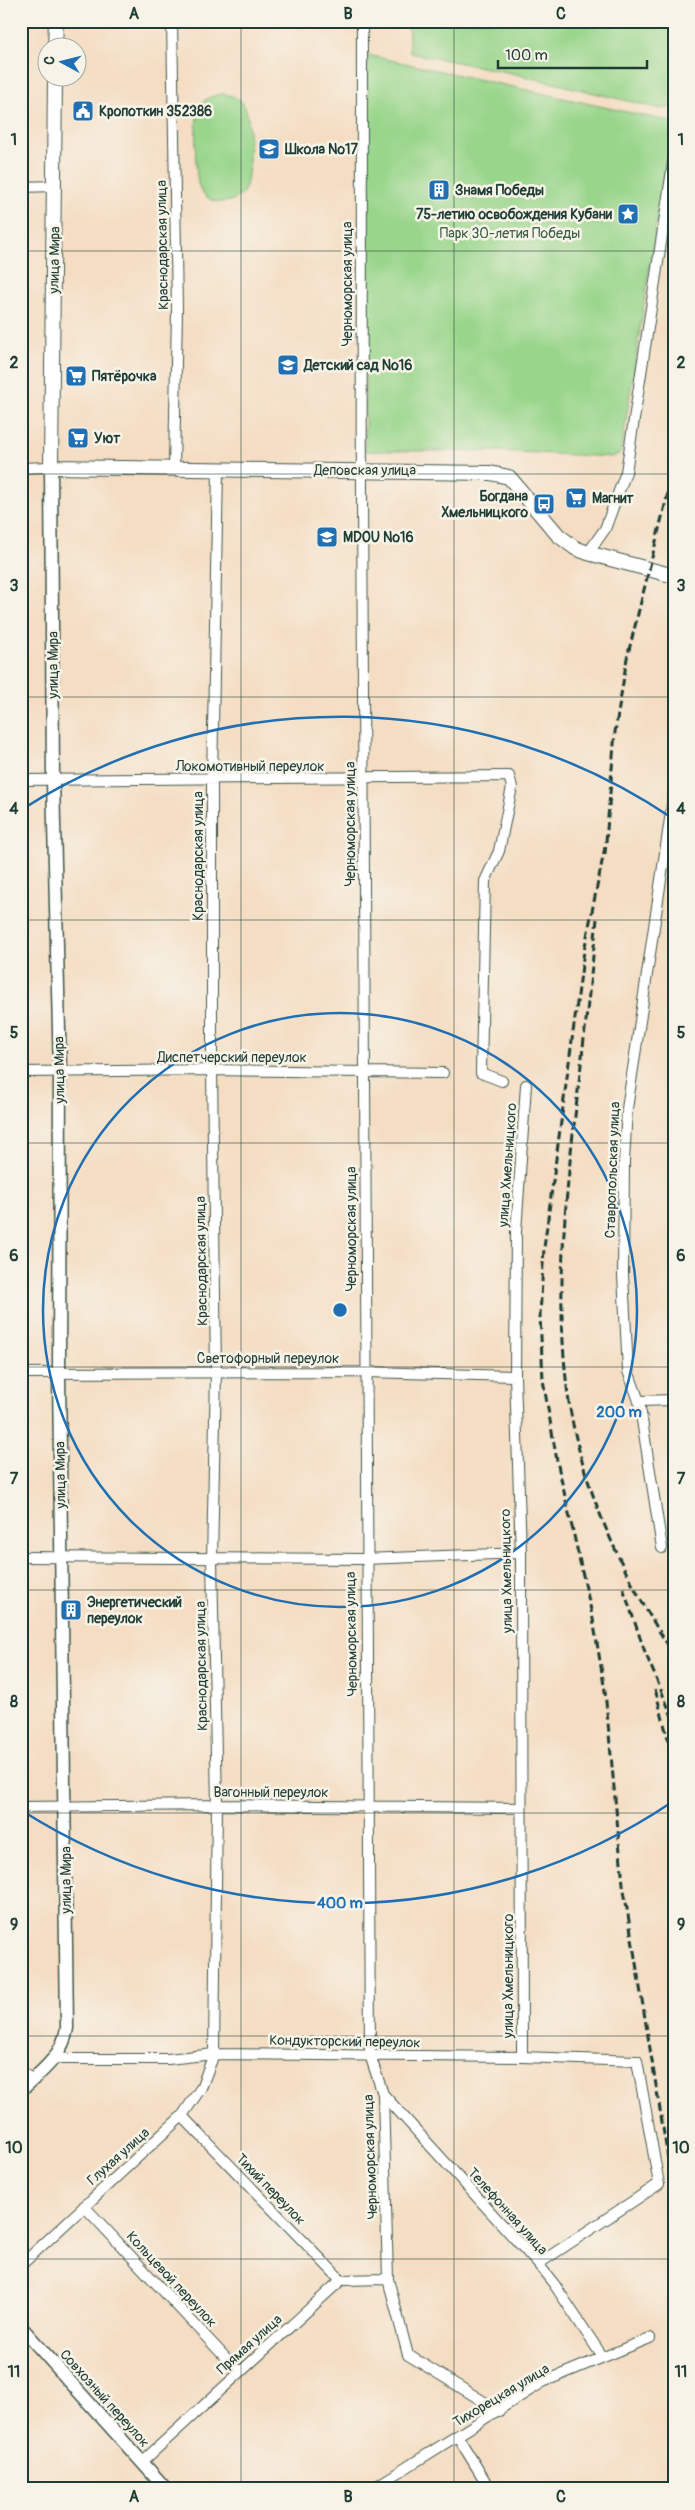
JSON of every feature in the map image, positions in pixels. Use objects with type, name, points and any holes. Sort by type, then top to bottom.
[{"type":"main road","points":[[56,21],[56,38]]},
{"type":"main road","name":"улица Мира","points":[[51,467],[55,88]]},
{"type":"main road","name":"Деповская улица","points":[[51,467],[467,471],[509,477],[558,536],[575,548],[674,576]]},
{"type":"street","name":"Краснодарская улица","points":[[172,21],[177,310],[174,468]]},
{"type":"street","name":"Черноморская улица","points":[[362,21],[360,470],[364,779],[366,1372],[364,1559],[370,2055],[383,2094],[388,2279],[408,2356],[498,2411]]},
{"type":"street","points":[[588,553],[605,529],[626,472],[674,157]]},
{"type":"street","points":[[21,187],[55,186]]},
{"type":"street","name":"Деповская улица","points":[[21,468],[51,467]]},
{"type":"street","name":"улица Мира","points":[[21,2090],[54,2059],[65,2042],[67,2028],[60,1557],[60,1073],[53,781],[51,467]]},
{"type":"street","name":"Краснодарская улица","points":[[214,2054],[217,1805],[212,1560],[216,1372],[212,1070],[212,779],[218,469]]},
{"type":"street","name":"Локомотивный переулок","points":[[21,780],[364,779],[509,776],[512,786],[499,851],[486,881],[481,1064],[481,1074],[502,1081]]},
{"type":"street","name":"Ставропольская улица","points":[[662,1548],[640,1401],[628,1371],[623,1275],[624,1148],[626,1108],[674,794]]},
{"type":"street","name":"Диспетчерский переулок","points":[[21,1072],[212,1070],[443,1073]]},
{"type":"street","name":"улица Хмельницкого","points":[[522,2057],[521,1553],[515,1376],[516,1232],[526,1085]]},
{"type":"street","name":"Светофорный переулок","points":[[21,1374],[366,1372],[515,1376]]},
{"type":"street","points":[[640,1401],[674,1400]]},
{"type":"street","points":[[21,1557],[212,1560],[364,1559],[521,1553]]},
{"type":"street","name":"Вагонный переулок","points":[[21,1807],[217,1805],[521,1808]]},
{"type":"street","name":"Кондукторский переулок","points":[[54,2059],[168,2058],[214,2054],[522,2057],[637,2061],[659,2184],[538,2264]]},
{"type":"street","name":"Глухая улица","points":[[21,2265],[182,2116],[201,2088],[214,2054]]},
{"type":"street","points":[[21,2072],[33,2080]]},
{"type":"street","name":"Телефонная улица","points":[[383,2094],[538,2264],[554,2284],[602,2356]]},
{"type":"street","name":"Тихий переулок","points":[[182,2116],[340,2280]]},
{"type":"street","name":"Кольцевой переулок","points":[[84,2206],[240,2372]]},
{"type":"street","points":[[340,2280],[388,2279]]},
{"type":"street","name":"Прямая улица","points":[[142,2462],[340,2280]]},
{"type":"street","name":"Совхозный переулок","points":[[21,2327],[166,2489]]},
{"type":"street","name":"Тихорецкая улица","points":[[372,2489],[458,2437],[543,2382],[602,2356],[650,2338]]},
{"type":"street","points":[[458,2437],[490,2489]]},
{"type":"green space","points":[[408,21],[674,21],[674,104],[672,107],[661,109],[507,72],[410,53]]},
{"type":"green space","name":"Парк 30-летия Победы","points":[[368,55],[672,122],[621,453],[612,457],[500,451],[365,451]]},
{"type":"green space","points":[[223,94],[236,98],[245,107],[249,149],[248,175],[244,191],[234,199],[221,202],[209,198],[200,189],[195,147],[200,106],[210,97]]},
{"type":"railway","points":[[605,854],[615,732],[627,658],[674,469]]},
{"type":"railway","points":[[605,847],[584,951],[544,1248],[540,1315],[543,1380],[557,1461],[593,1619],[605,1691],[623,1884],[674,2195]]},
{"type":"railway","points":[[597,919],[565,1223],[562,1295],[562,1331],[565,1366],[575,1435],[595,1501],[608,1533],[639,1596],[674,1654]]},
{"type":"railway","points":[[623,1588],[645,1652],[674,1721]]},
{"type":"railway","points":[[655,1689],[674,1762]]},
{"type":"place","name":"Кропоткин 352386","points":[[83,111]]},
{"type":"place","name":"Школа №17","points":[[269,149]]},
{"type":"place","name":"Знамя Победы","points":[[439,190]]},
{"type":"place","name":"75-летию освобождения Кубани","points":[[628,214]]},
{"type":"place","name":"Детский сад №16","points":[[288,365]]},
{"type":"place","name":"Пятёрочка","points":[[76,376]]},
{"type":"place","name":"Уют","points":[[78,438]]},
{"type":"place","name":"Магнит","points":[[576,498]]},
{"type":"place","name":"Богдана Хмельницкого","points":[[544,504]]},
{"type":"place","name":"MDOU №16","points":[[327,537]]},
{"type":"place","name":"Энергетический переулок","points":[[71,1610]]}]
